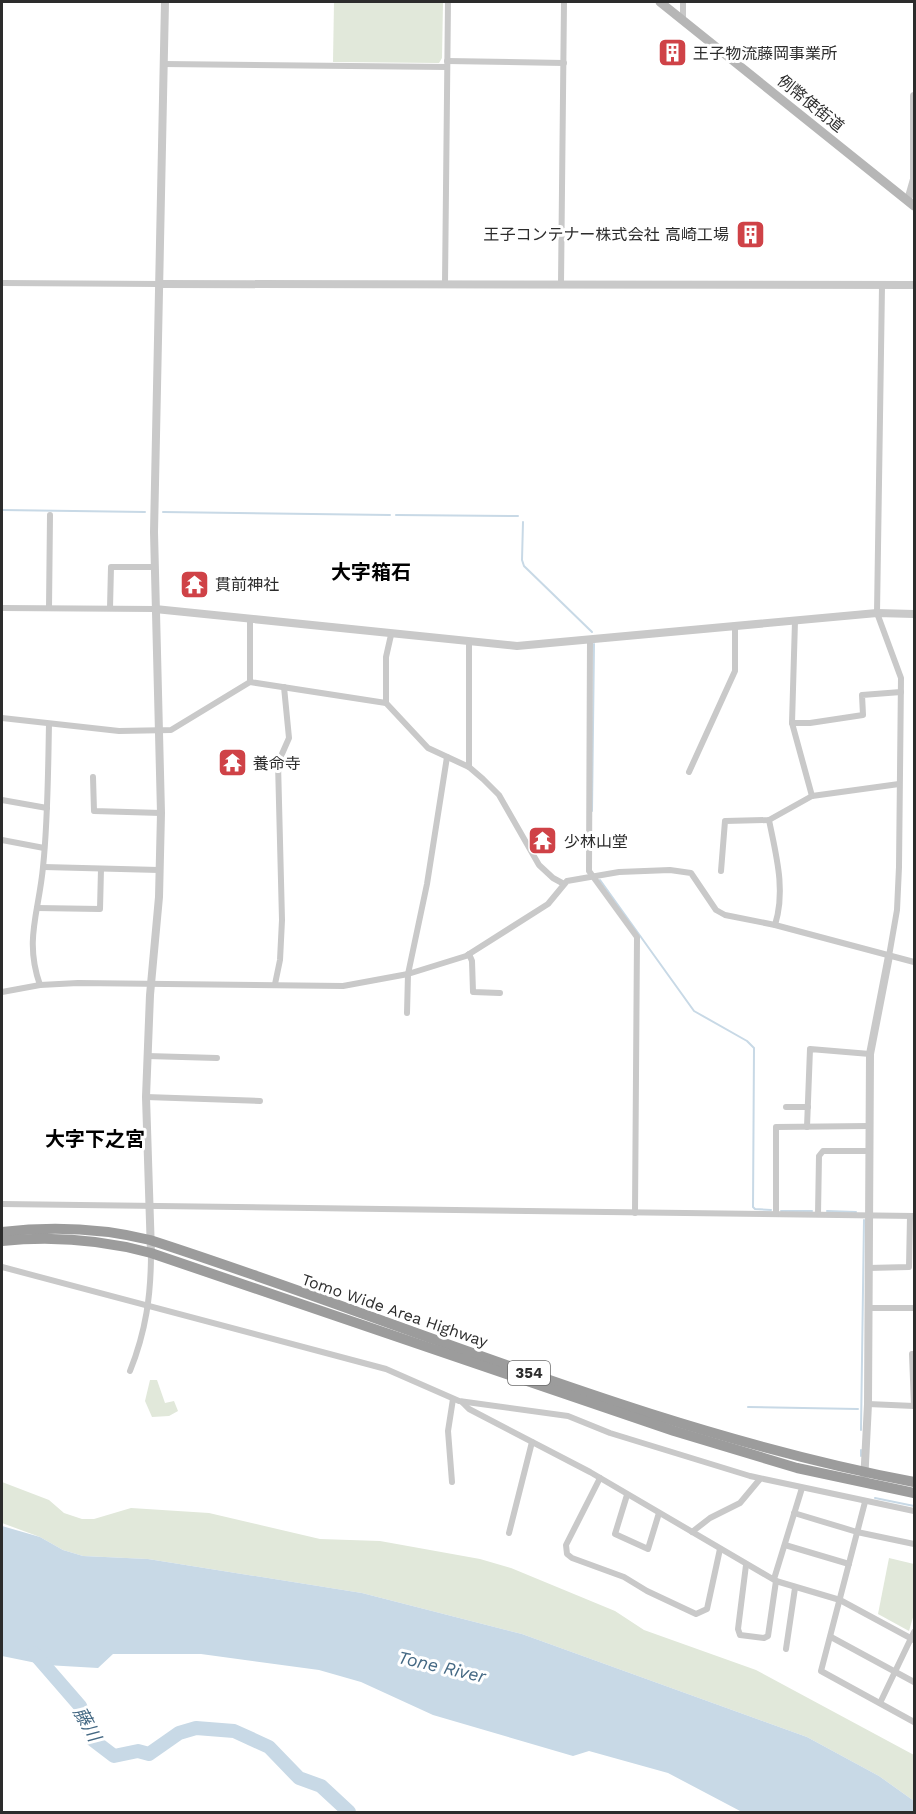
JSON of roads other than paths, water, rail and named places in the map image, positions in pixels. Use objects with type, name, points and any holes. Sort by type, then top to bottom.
[{"type":"highway","name":"Tomo Wide Area Highway","points":[[2,1233],[63,1228],[150,1240],[632,1409],[725,1438],[915,1482]]},
{"type":"highway","name":"Tomo Wide Area Highway","points":[[2,1241],[22,1239],[85,1241],[151,1253],[674,1431],[765,1459],[915,1493]]},
{"type":"main road","name":"例幣使街道","points":[[660,2],[911,203]]},
{"type":"street","points":[[130,1371],[139,1350],[150,1306],[151,1253],[146,1097],[161,813],[154,567],[165,2]]},
{"type":"street","points":[[445,283],[448,2]]},
{"type":"street","points":[[561,283],[564,2]]},
{"type":"street","points":[[683,2],[683,20]]},
{"type":"street","points":[[164,64],[564,63]]},
{"type":"street","points":[[911,203],[914,179],[915,96]]},
{"type":"street","points":[[2,283],[915,285]]},
{"type":"street","points":[[864,1483],[868,1404],[870,1054],[897,910],[902,678],[877,613],[882,286]]},
{"type":"street","points":[[49,608],[50,515]]},
{"type":"street","points":[[110,608],[111,567],[154,567]]},
{"type":"street","points":[[2,608],[155,609],[469,643],[517,646],[877,613],[915,614]]},
{"type":"street","points":[[250,618],[250,682]]},
{"type":"street","points":[[795,621],[792,723],[812,796]]},
{"type":"street","points":[[689,772],[735,671],[735,627]]},
{"type":"street","points":[[386,703],[386,657],[391,635]]},
{"type":"street","points":[[590,639],[589,871],[637,937],[635,1213]]},
{"type":"street","points":[[469,643],[469,767]]},
{"type":"street","points":[[2,718],[119,731],[177,728],[250,682],[386,703],[428,747],[469,767],[499,795],[539,865],[553,878],[564,884]]},
{"type":"street","points":[[275,984],[280,960],[282,920],[278,763],[289,738],[284,687]]},
{"type":"street","points":[[792,723],[810,723],[863,714],[862,695],[901,692]]},
{"type":"street","points":[[40,985],[35,974],[31,946],[44,867],[49,724]]},
{"type":"street","points":[[407,1013],[408,974],[427,884],[447,757]]},
{"type":"street","points":[[93,777],[94,811],[161,813]]},
{"type":"street","points":[[721,871],[725,821],[769,820],[812,796],[899,784]]},
{"type":"street","points":[[2,800],[47,808]]},
{"type":"street","points":[[769,820],[779,874],[781,905],[775,925]]},
{"type":"street","points":[[2,840],[44,848]]},
{"type":"street","points":[[44,867],[159,870]]},
{"type":"street","points":[[37,908],[100,909],[100,869]]},
{"type":"street","points":[[2,992],[40,985],[78,983],[343,986],[408,974],[469,954],[548,904],[564,884],[593,876],[670,870],[691,873],[720,913],[915,962]]},
{"type":"street","points":[[469,954],[472,961],[473,993],[500,993]]},
{"type":"street","points":[[807,1127],[810,1049],[870,1054]]},
{"type":"street","points":[[147,1056],[217,1058]]},
{"type":"street","points":[[146,1097],[260,1101]]},
{"type":"street","points":[[786,1107],[808,1107]]},
{"type":"street","points":[[776,1214],[776,1127],[869,1126]]},
{"type":"street","points":[[818,1214],[819,1156],[824,1151],[869,1151]]},
{"type":"street","points":[[2,1204],[912,1216],[909,1267],[868,1268]]},
{"type":"street","points":[[2,1267],[386,1369],[462,1402],[568,1416],[620,1437],[760,1479],[915,1511]]},
{"type":"street","points":[[868,1308],[915,1308]]},
{"type":"street","points":[[868,1404],[914,1406],[912,1354],[915,1354]]},
{"type":"street","points":[[452,1482],[448,1431],[453,1399]]},
{"type":"street","points":[[462,1402],[469,1409],[600,1478],[746,1565],[795,1588],[840,1599],[914,1640]]},
{"type":"street","points":[[509,1533],[532,1442]]},
{"type":"street","points":[[600,1478],[566,1545],[567,1554],[572,1558],[624,1577],[647,1592],[696,1614],[707,1609],[720,1549]]},
{"type":"street","points":[[692,1532],[710,1518],[740,1503],[760,1479]]},
{"type":"street","points":[[746,1565],[738,1629],[740,1635],[764,1638],[768,1636],[775,1580],[802,1488]]},
{"type":"street","points":[[627,1495],[615,1534],[648,1549],[659,1513]]},
{"type":"street","points":[[865,1502],[821,1671],[915,1722]]},
{"type":"street","points":[[794,1513],[857,1532],[915,1544]]},
{"type":"street","points":[[785,1545],[849,1564]]},
{"type":"street","points":[[786,1649],[795,1588]]},
{"type":"street","points":[[880,1702],[914,1640],[915,1632]]},
{"type":"street","points":[[831,1637],[915,1682]]},
{"type":"water","name":"Tone River","points":[[2,1526],[40,1537],[63,1550],[83,1556],[148,1559],[362,1593],[522,1634],[807,1737],[879,1776],[914,1801],[914,1812],[742,1812],[668,1773],[589,1751],[573,1756],[433,1715],[361,1682],[319,1670],[201,1654],[113,1654],[98,1668],[46,1665],[2,1656]]},
{"type":"waterway","points":[[2,510],[145,512]]},
{"type":"waterway","points":[[163,512],[390,515]]},
{"type":"waterway","points":[[396,515],[518,516]]},
{"type":"waterway","points":[[523,522],[522,560],[524,566],[592,632]]},
{"type":"waterway","points":[[592,811],[594,644]]},
{"type":"waterway","points":[[600,880],[694,1011],[747,1041],[754,1048],[753,1207],[771,1210]]},
{"type":"waterway","points":[[781,1211],[812,1211]]},
{"type":"waterway","points":[[827,1211],[856,1212]]},
{"type":"waterway","points":[[861,1430],[864,1220]]},
{"type":"waterway","points":[[748,1407],[858,1409]]},
{"type":"waterway","points":[[861,1450],[861,1456]]},
{"type":"waterway","points":[[875,1498],[914,1506]]},
{"type":"waterway","name":"藤川","points":[[34,1653],[80,1706],[93,1740],[114,1756],[138,1751],[149,1754],[179,1733],[196,1728],[234,1731],[269,1747],[299,1778],[321,1786],[349,1812]]},
{"type":"place","name":"王子物流藤岡事業所","points":[[672,53]]},
{"type":"place","name":"王子コンテナー株式会社 高崎工場","points":[[750,234]]},
{"type":"place","name":"貫前神社","points":[[194,584]]},
{"type":"place","name":"養命寺","points":[[232,763]]},
{"type":"place","name":"少林山堂","points":[[543,841]]},
{"type":"district","name":"大字箱石","points":[[371,572]]},
{"type":"district","name":"大字下之宮","points":[[95,1139]]}]
